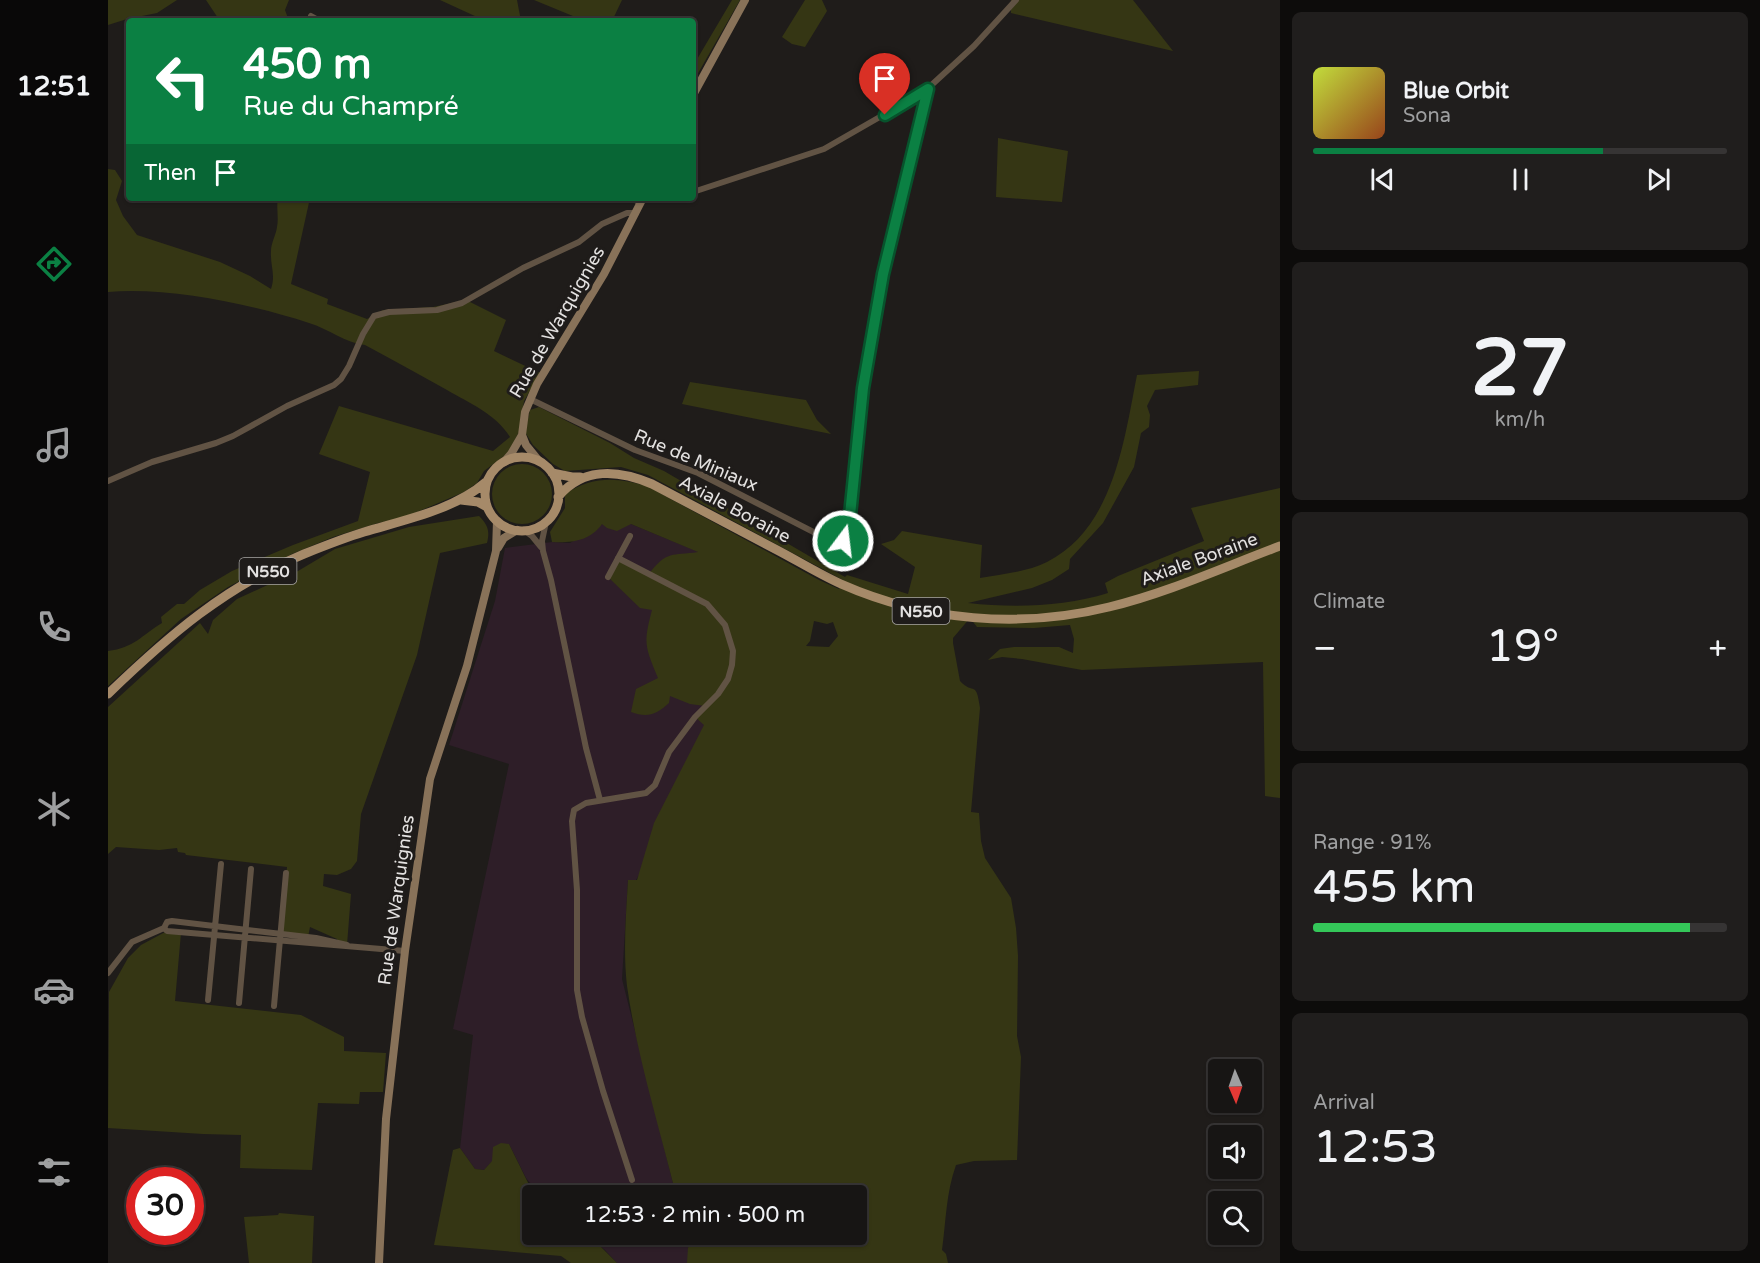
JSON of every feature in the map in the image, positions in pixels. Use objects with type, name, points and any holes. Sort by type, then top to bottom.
[{"type":"main road","points":[[458,500],[478,490],[490,474],[504,462],[521,457],[539,461],[552,473],[557,484],[558,496],[555,510],[546,522],[536,528],[521,530],[506,527],[497,521],[487,507],[486,482]]},
{"type":"main road","name":"Axiale Boraine","points":[[552,473],[572,477],[615,473],[638,477],[840,584],[891,603],[970,618],[1036,619],[1106,608],[1148,596],[1280,546]]},
{"type":"main road","points":[[558,496],[582,477]]},
{"type":"main road","points":[[458,500],[468,500],[487,507]]},
{"type":"main road","name":"N550","points":[[108,694],[196,614],[251,580],[303,554],[365,532],[413,519],[458,500]]},
{"type":"street","points":[[696,90],[745,0]]},
{"type":"street","points":[[696,191],[824,149],[928,89],[974,46],[1013,2]]},
{"type":"street","points":[[311,16],[315,18]]},
{"type":"street","points":[[847,564],[865,374],[883,274],[928,89]]},
{"type":"street","name":"Rue de Warquignies","points":[[504,462],[512,454],[522,435],[525,412],[537,384],[604,274],[636,213],[638,201]]},
{"type":"street","points":[[108,481],[152,462],[216,443],[287,406],[334,385],[349,366],[374,316],[389,312],[437,310],[462,303],[523,268],[579,242],[602,224],[627,213],[636,213]]},
{"type":"street","name":"Rue de Miniaux","points":[[530,399],[619,443],[698,473],[833,542],[841,542],[848,537]]},
{"type":"street","points":[[522,435],[526,445],[539,461]]},
{"type":"street","name":"Rue de Warquignies","points":[[379,1263],[386,1119],[405,951],[430,779],[467,666],[496,551],[497,521]]},
{"type":"street","points":[[543,551],[542,535],[546,522]]},
{"type":"street","points":[[496,551],[504,538],[521,530],[539,543],[543,551],[586,748],[600,800]]},
{"type":"street","points":[[608,577],[630,536]]},
{"type":"street","points":[[618,558],[707,604],[725,625],[733,651],[728,679],[669,752],[655,785],[646,793],[600,800],[574,810],[572,821],[577,890],[577,990],[582,1017],[603,1091],[632,1179]]},
{"type":"street","points":[[208,1000],[221,864]]},
{"type":"street","points":[[239,1003],[251,869]]},
{"type":"street","points":[[274,1005],[286,873]]},
{"type":"street","points":[[108,973],[132,942],[164,928],[166,922],[174,921],[316,938],[347,945]]},
{"type":"street","points":[[174,921],[180,927],[177,932]]},
{"type":"street","points":[[164,928],[167,931],[245,939],[405,951]]},
{"type":"shaded area","points":[[108,0],[177,0],[157,13],[126,18],[108,25]]},
{"type":"shaded area","points":[[206,0],[289,0],[285,10],[288,18],[218,18]]},
{"type":"shaded area","points":[[440,0],[517,0],[520,18],[477,17]]},
{"type":"shaded area","points":[[534,0],[622,0],[613,18],[578,18]]},
{"type":"shaded area","points":[[732,0],[740,0],[696,77],[696,61]]},
{"type":"shaded area","points":[[805,0],[822,0],[827,11],[805,47],[792,44],[782,37]]},
{"type":"shaded area","points":[[1011,0],[1133,0],[1173,51],[1011,13]]},
{"type":"shaded area","points":[[998,138],[1068,151],[1062,202],[996,197]]},
{"type":"shaded area","points":[[108,169],[115,170],[122,181],[116,200],[123,216],[137,235],[220,262],[271,289],[273,279],[271,248],[278,223],[278,201],[309,201],[291,284],[328,299],[327,304],[367,319],[383,310],[433,307],[466,300],[506,320],[494,351],[540,373],[524,401],[519,432],[508,453],[484,471],[477,483],[464,492],[403,518],[333,537],[292,554],[228,587],[181,619],[108,686],[108,651],[125,647],[162,623],[161,617],[177,604],[184,604],[200,590],[232,571],[358,521],[370,472],[319,454],[339,406],[493,451],[510,437],[490,415],[473,405],[365,345],[351,342],[316,326],[261,309],[210,299],[157,292],[108,292]]},
{"type":"shaded area","points":[[1199,371],[1198,385],[1155,390],[1147,406],[1150,415],[1149,427],[1141,433],[1134,467],[1103,523],[1070,559],[1069,569],[1052,580],[1032,588],[968,603],[1003,606],[1056,604],[1108,593],[1105,583],[1204,541],[1191,508],[1280,488],[1280,798],[1265,796],[1263,662],[1082,670],[1022,659],[1002,657],[988,660],[1000,649],[1014,647],[1059,647],[1073,653],[1074,639],[1070,625],[1034,628],[977,627],[970,618],[953,638],[953,643],[960,681],[976,691],[980,708],[971,812],[979,813],[985,858],[1011,898],[1016,928],[1017,1036],[1021,1057],[1017,1160],[974,1161],[956,1165],[948,1197],[942,1250],[946,1254],[948,1263],[687,1263],[689,1245],[867,1245],[867,1185],[673,1185],[642,1065],[631,1012],[625,946],[627,893],[628,880],[637,880],[654,823],[704,725],[695,717],[705,706],[690,704],[670,696],[669,703],[655,713],[642,715],[631,712],[636,689],[658,678],[647,645],[647,630],[652,610],[640,608],[608,577],[618,558],[649,574],[666,558],[676,554],[698,552],[631,524],[617,531],[602,524],[592,534],[580,540],[567,542],[552,542],[550,532],[565,508],[565,494],[595,481],[625,481],[647,486],[819,580],[839,589],[843,580],[648,475],[621,467],[565,471],[553,464],[533,445],[525,432],[530,410],[539,407],[610,443],[634,458],[664,471],[845,577],[847,575],[908,594],[915,567],[881,544],[894,540],[902,531],[982,545],[980,578],[1031,568],[1047,562],[1070,547],[1088,528],[1101,505],[1112,480],[1127,427],[1137,375]],"holes":[[[814,621],[827,624],[833,622],[838,636],[829,647],[806,646],[810,641]]]},
{"type":"shaded area","points":[[690,382],[806,400],[817,420],[831,434],[682,404]]},
{"type":"shaded area","points":[[522,464],[543,473],[552,494],[543,515],[522,524],[501,515],[492,494],[501,473]]},
{"type":"shaded area","points":[[479,516],[488,528],[487,543],[440,553],[417,655],[361,814],[357,861],[351,869],[337,875],[324,874],[323,886],[351,894],[347,945],[338,943],[337,939],[310,927],[308,937],[281,934],[287,867],[186,855],[178,852],[177,848],[159,850],[116,847],[108,854],[108,707],[200,623],[208,634],[213,620],[237,599],[298,571],[335,549],[409,527]]},
{"type":"shaded area","points":[[602,524],[631,524],[699,552],[814,592],[636,880],[628,881],[622,979],[674,1185],[532,1185],[509,1144],[484,1170],[475,1169],[460,1148],[473,1035],[453,1029],[509,764],[449,745],[495,601],[505,548],[552,542],[570,543]]},
{"type":"shaded area","points":[[167,931],[181,933],[175,1001],[301,1015],[344,1037],[344,1051],[386,1053],[383,1092],[360,1092],[359,1104],[318,1103],[312,1170],[240,1168],[241,1135],[108,1128],[109,992],[128,958],[141,945]]},
{"type":"shaded area","points":[[501,1143],[509,1144],[529,1185],[522,1185],[522,1245],[599,1245],[617,1263],[571,1263],[561,1256],[434,1245],[453,1150],[460,1148],[475,1169],[484,1170],[492,1161],[493,1147]]},
{"type":"shaded area","points":[[279,1213],[314,1216],[312,1263],[249,1263],[244,1217],[278,1215]]},
{"type":"shaded area","points":[[598,1245],[693,1245],[692,1263],[617,1263]]},
{"type":"route","points":[[843,541],[848,537],[863,388],[883,274],[928,89],[885,115]]}]
